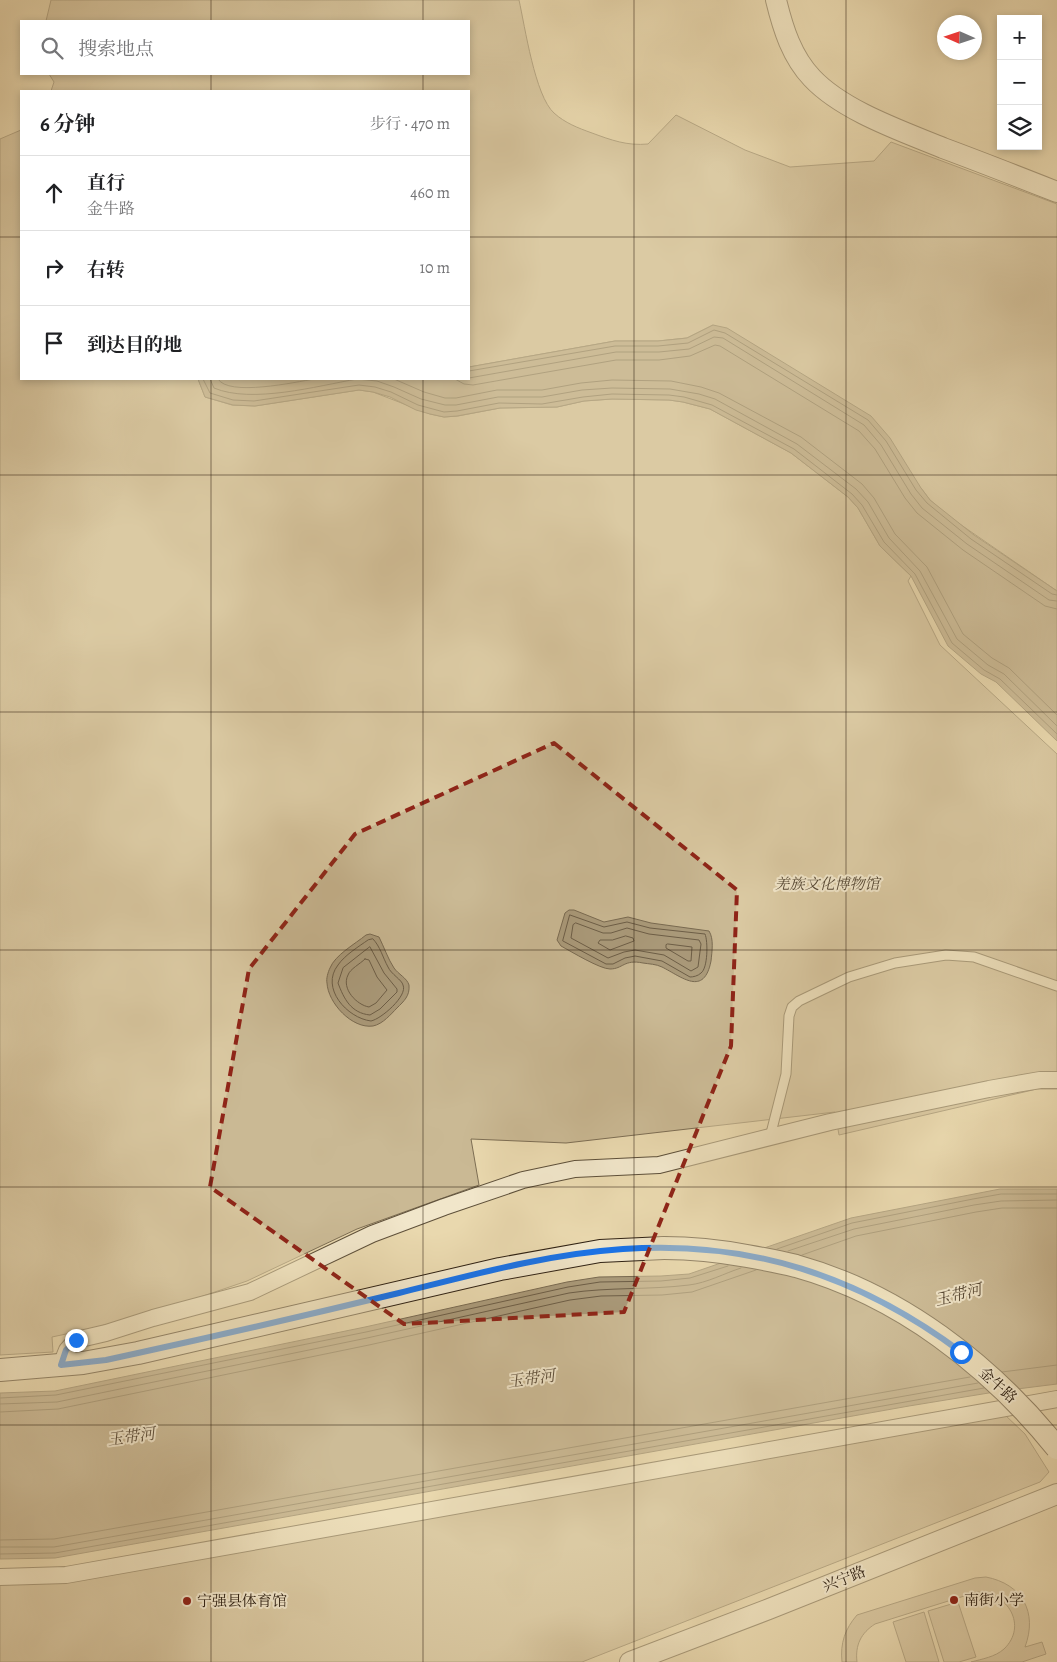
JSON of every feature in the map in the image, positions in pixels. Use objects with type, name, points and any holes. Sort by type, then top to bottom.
[{"type":"main road","name":"金牛路","points":[[0,1370],[106,1360],[500,1269],[600,1251],[664,1248],[722,1252],[796,1266],[841,1282],[890,1305],[935,1333],[987,1374],[1024,1408],[1057,1448]]},
{"type":"street","points":[[776,0],[785,34],[792,50],[812,78],[831,94],[883,123],[1057,192]]},
{"type":"street","points":[[61,1365],[66,1350],[76,1340],[250,1292],[372,1234],[523,1180],[575,1169],[659,1165],[830,1122],[980,1091],[1040,1080],[1057,1080]]},
{"type":"street","points":[[0,1577],[66,1575],[1057,1398]]},
{"type":"street","name":"兴宁路","points":[[630,1662],[769,1610],[1057,1494]]},
{"type":"lane","points":[[770,1137],[786,1074],[789,1016],[792,1008],[799,1001],[849,977],[894,963],[946,955],[974,956],[1057,986]]},
{"type":"highlighted area","points":[[554,743],[737,890],[731,1046],[624,1312],[404,1324],[210,1187],[249,969],[355,834]]},
{"type":"green space","points":[[51,0],[519,0],[536,77],[547,104],[563,120],[587,131],[619,142],[648,144],[676,115],[745,150],[790,167],[874,161],[891,142],[1057,204],[1057,591],[951,518],[930,500],[921,488],[713,325],[687,338],[658,341],[615,341],[470,367],[470,90],[51,90],[54,82],[50,75],[470,75],[470,20],[46,20]]},
{"type":"green space","name":"羌族文化博物馆","points":[[20,130],[20,380],[198,380],[205,397],[232,405],[255,406],[359,390],[373,392],[430,414],[444,417],[500,408],[557,407],[584,401],[612,399],[669,400],[710,409],[791,453],[848,497],[858,508],[880,546],[911,576],[908,581],[940,645],[1057,754],[1057,1089],[1037,1089],[839,1135],[835,1112],[566,1143],[471,1139],[479,1185],[357,1229],[247,1281],[136,1319],[52,1337],[53,1352],[0,1355],[0,139]]},
{"type":"green space","points":[[1004,1414],[1025,1434],[1049,1472],[1040,1482],[582,1662],[0,1662],[0,1584]]},
{"type":"green space","points":[[986,1577],[1009,1586],[1018,1593],[1028,1611],[1029,1634],[1025,1647],[1042,1642],[1046,1654],[1022,1662],[971,1662],[1000,1652],[1011,1640],[1014,1630],[1011,1612],[1005,1604],[998,1598],[977,1592],[875,1624],[866,1631],[860,1640],[857,1650],[857,1662],[842,1662],[844,1637],[857,1615],[975,1578]]},
{"type":"green space","points":[[958,1602],[976,1657],[959,1662],[944,1662],[928,1611]]},
{"type":"green space","points":[[924,1612],[939,1662],[906,1662],[893,1622]]},
{"type":"water","points":[[713,325],[727,328],[871,416],[890,438],[930,500],[974,535],[1057,591],[1057,741],[996,682],[981,674],[948,646],[911,576],[880,546],[858,508],[848,497],[791,453],[710,409],[669,400],[612,399],[584,401],[557,407],[500,408],[444,417],[416,410],[390,397],[359,390],[255,406],[233,405],[205,397],[198,380],[470,380],[470,367],[615,341],[658,341],[687,338]]},
{"type":"water","points":[[569,910],[574,910],[604,922],[628,917],[651,923],[709,931],[712,938],[712,949],[708,972],[703,979],[691,981],[655,965],[632,962],[610,969],[593,963],[561,946],[557,940],[565,913]]},
{"type":"water","points":[[370,934],[379,937],[394,968],[409,985],[409,992],[404,1001],[386,1019],[373,1026],[365,1026],[349,1019],[336,1006],[328,991],[327,976],[336,959],[366,935]]},
{"type":"water","name":"玉带河","points":[[1000,1189],[1057,1189],[1057,1384],[909,1406],[55,1558],[0,1559],[0,1393],[55,1391],[365,1327],[567,1282],[599,1277],[689,1274],[851,1218]]},
{"type":"place","name":"南街小学","points":[[954,1600]]},
{"type":"place","name":"宁强县体育馆","points":[[187,1601]]},
{"type":"route","points":[[76,1340],[66,1350],[61,1365],[106,1360],[500,1269],[600,1251],[680,1248],[731,1254],[796,1266],[833,1279],[890,1305],[911,1317],[961,1352]]}]
